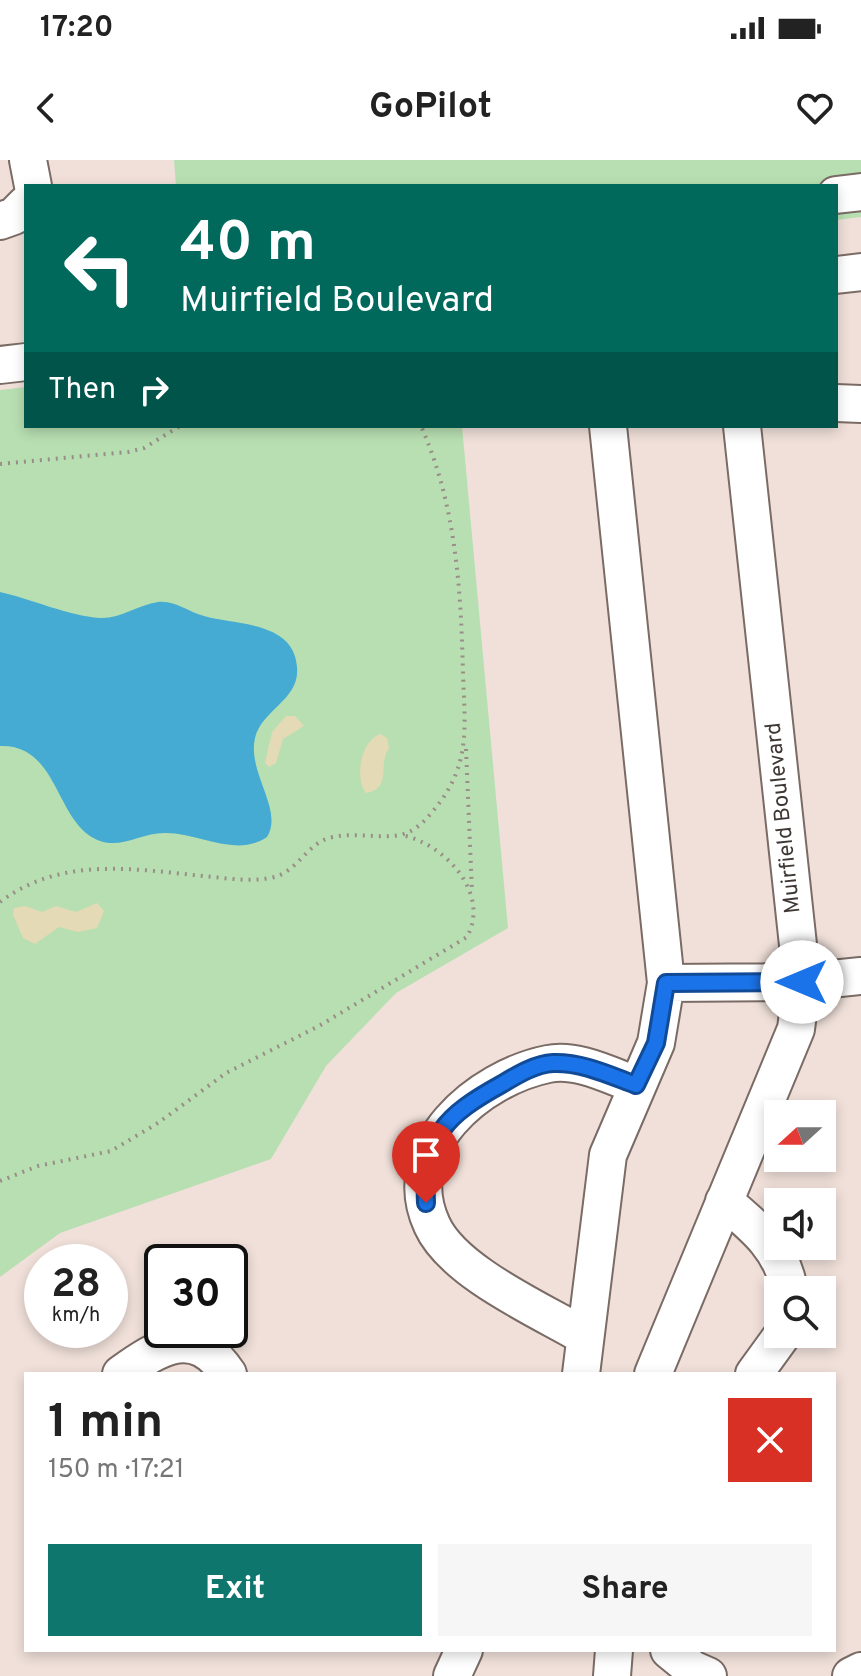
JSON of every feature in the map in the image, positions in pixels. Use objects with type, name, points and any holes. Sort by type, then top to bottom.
[{"type":"street","points":[[28,160],[33,184]]},
{"type":"street","points":[[838,195],[861,192]]},
{"type":"street","points":[[0,221],[14,216],[24,206]]},
{"type":"street","points":[[838,275],[861,272]]},
{"type":"street","points":[[0,365],[24,362]]},
{"type":"street","points":[[838,403],[861,404]]},
{"type":"street","points":[[581,1372],[608,1155],[656,1043],[666,983],[608,428]]},
{"type":"street","name":"Muirfield Boulevard","points":[[654,1372],[796,1029],[802,982],[742,428]]},
{"type":"street","points":[[666,983],[802,982],[861,976]]},
{"type":"street","points":[[584,1336],[473,1270],[446,1246],[432,1225],[425,1176],[432,1146],[444,1125],[463,1106],[521,1073],[550,1063],[577,1064],[636,1085]]},
{"type":"street","points":[[724,1201],[768,1241],[782,1262],[786,1276]]},
{"type":"street","points":[[124,1372],[158,1348],[177,1344],[198,1345],[219,1359],[227,1372]]},
{"type":"street","points":[[755,1372],[773,1348]]},
{"type":"street","points":[[452,1676],[463,1652]]},
{"type":"street","points":[[612,1676],[614,1652]]},
{"type":"street","points":[[671,1652],[692,1669],[708,1676]]},
{"type":"street","points":[[851,1676],[861,1671]]},
{"type":"path","points":[[0,464],[128,452],[144,448],[177,428]]},
{"type":"path","points":[[0,1181],[38,1166],[111,1151],[158,1123],[226,1073],[319,1026],[467,937],[475,923],[471,894],[459,573],[442,483],[422,428]]},
{"type":"path","points":[[400,835],[415,829],[446,796],[460,771],[465,741]]},
{"type":"path","points":[[0,902],[38,880],[85,869],[271,878],[293,869],[313,845],[348,835],[400,835],[435,846],[471,894]]},
{"type":"green space","points":[[174,160],[861,160],[861,217],[838,220],[838,184],[176,184]]},
{"type":"green space","points":[[24,387],[24,428],[462,428],[508,928],[396,993],[326,1066],[271,1159],[60,1233],[45,1244],[24,1244],[24,1259],[0,1277],[0,390]]},
{"type":"sand","points":[[286,716],[295,716],[304,726],[283,739],[276,763],[269,767],[265,763],[272,732]]},
{"type":"sand","points":[[380,734],[387,738],[389,748],[382,781],[366,793],[360,778],[361,760],[368,744]]},
{"type":"sand","points":[[97,903],[104,911],[97,928],[78,932],[59,927],[35,944],[23,938],[13,915],[14,908],[25,906],[42,912],[56,906],[76,912]]},
{"type":"water","points":[[0,592],[100,618],[158,602],[170,603],[204,616],[261,628],[286,641],[297,667],[293,688],[265,719],[255,738],[256,764],[271,815],[267,837],[255,843],[230,845],[166,833],[109,843],[90,836],[78,825],[43,767],[18,748],[0,746]]},
{"type":"route","points":[[426,1203],[425,1176],[432,1146],[444,1125],[463,1106],[521,1073],[550,1063],[577,1064],[636,1085],[656,1043],[666,983],[802,982]]}]
